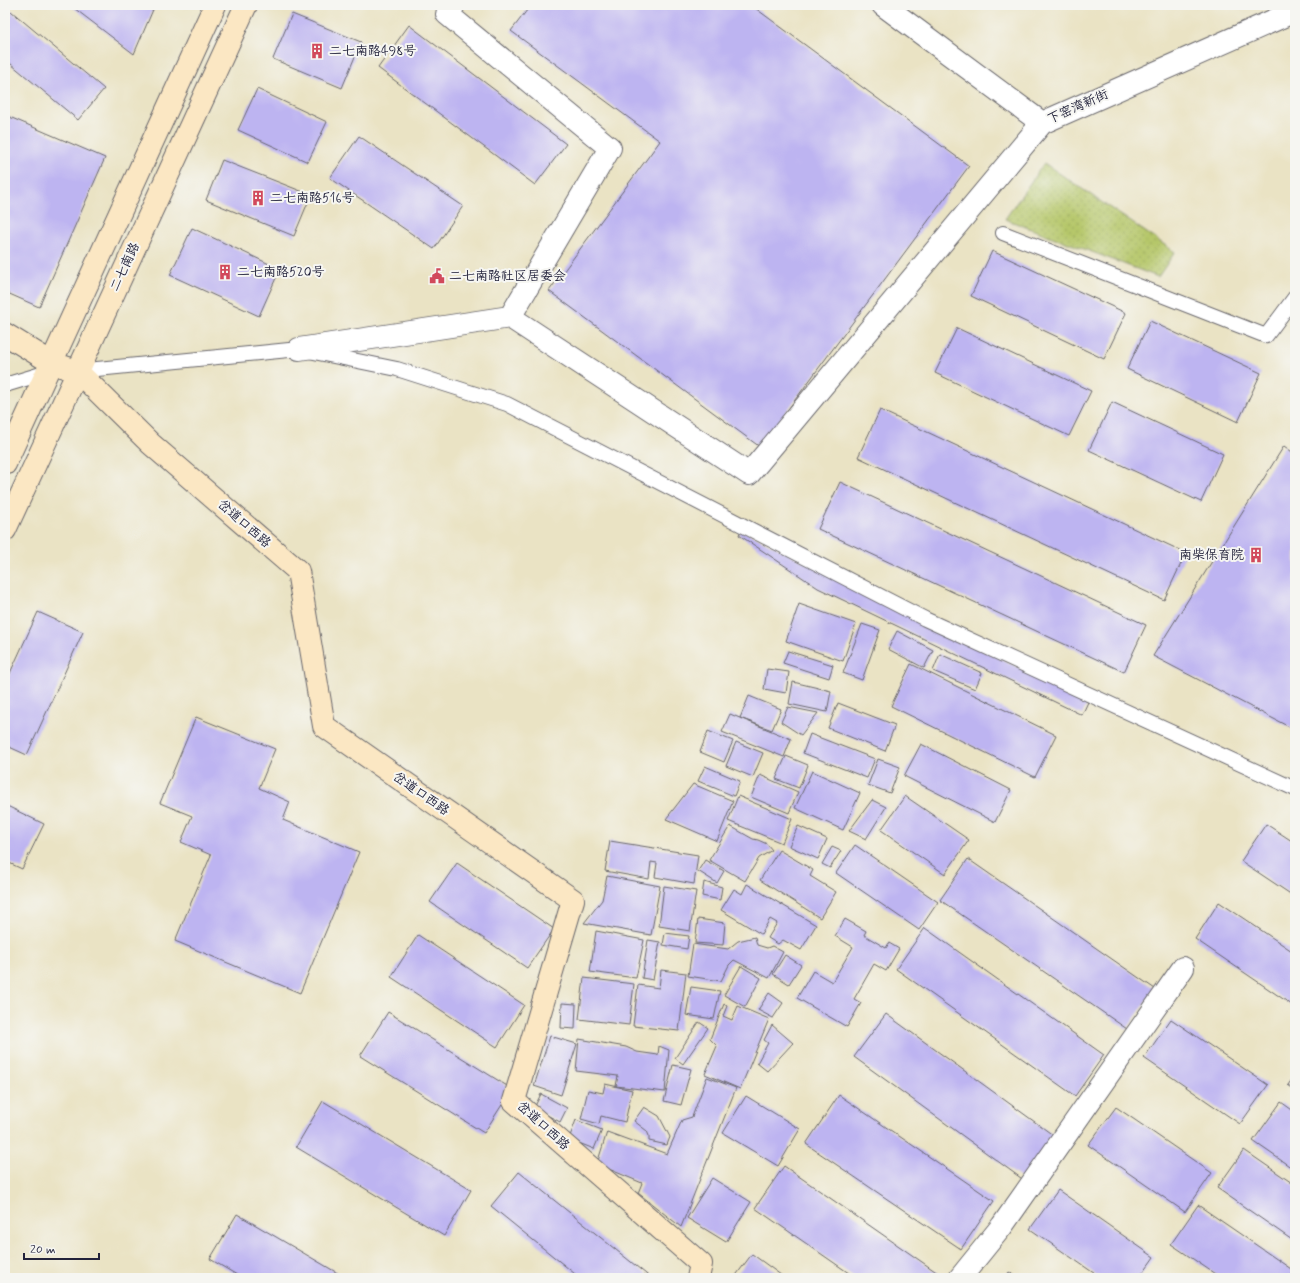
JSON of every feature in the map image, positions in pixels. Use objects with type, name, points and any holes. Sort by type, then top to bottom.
[{"type":"street","name":"二七南路","points":[[5,464],[215,5]]},
{"type":"street","name":"二七南路","points":[[5,530],[246,5]]},
{"type":"street","points":[[454,5],[447,14],[610,148],[510,317]]},
{"type":"street","name":"下窑湾新街","points":[[883,5],[1042,123],[1295,11]]},
{"type":"street","points":[[299,349],[510,317],[749,474],[1042,123]]},
{"type":"street","name":"岔道口西路","points":[[5,334],[50,367],[77,372],[151,444],[298,571],[324,726],[573,900],[514,1101],[701,1264],[698,1278]]},
{"type":"street","points":[[960,1278],[1002,1226],[1183,968]]},
{"type":"lane","points":[[1003,233],[1266,336],[1295,297]]},
{"type":"lane","points":[[77,372],[299,349],[397,369],[507,404],[926,619],[1295,789]]},
{"type":"lane","points":[[5,385],[50,367]]},
{"type":"green space","points":[[1044,163],[1175,252],[1158,277],[1005,219]]},
{"type":"building","points":[[70,5],[155,5],[134,54]]},
{"type":"building","points":[[531,5],[751,5],[969,166],[760,447],[549,291],[660,141],[511,31]]},
{"type":"building","points":[[5,6],[104,89],[78,120],[5,59]]},
{"type":"building","name":"二七南路498号","points":[[292,14],[361,42],[342,88],[273,59]]},
{"type":"building","points":[[409,25],[566,144],[535,185],[378,68]]},
{"type":"building","points":[[257,89],[327,122],[308,162],[238,130]]},
{"type":"building","points":[[5,115],[105,158],[39,307],[5,292]]},
{"type":"building","points":[[359,136],[463,206],[434,249],[330,178]]},
{"type":"building","name":"二七南路516号","points":[[222,160],[311,195],[294,236],[206,200]]},
{"type":"building","name":"二七南路520号","points":[[192,228],[280,269],[259,316],[170,275]]},
{"type":"building","points":[[992,251],[1126,313],[1104,359],[971,296]]},
{"type":"building","points":[[1150,321],[1261,373],[1238,422],[1127,369]]},
{"type":"building","points":[[957,328],[1091,391],[1069,436],[935,373]]},
{"type":"building","points":[[1112,402],[1223,454],[1201,502],[1089,450]]},
{"type":"building","points":[[880,410],[1186,553],[1164,600],[858,457]]},
{"type":"building","name":"南柴保育院","points":[[1284,446],[1295,454],[1295,730],[1153,656]]},
{"type":"building","points":[[840,482],[1146,625],[1124,672],[818,529]]},
{"type":"building","points":[[741,530],[1088,702],[1082,715],[818,588],[739,535]]},
{"type":"building","points":[[799,604],[856,624],[843,661],[786,641]]},
{"type":"building","points":[[38,612],[83,632],[27,755],[5,745],[5,684]]},
{"type":"building","points":[[862,624],[880,630],[862,680],[843,673]]},
{"type":"building","points":[[897,631],[933,650],[924,668],[888,649]]},
{"type":"building","points":[[788,651],[833,665],[829,678],[783,663]]},
{"type":"building","points":[[940,654],[982,673],[975,689],[933,671]]},
{"type":"building","points":[[911,664],[1056,735],[1035,777],[891,706]]},
{"type":"building","points":[[767,669],[789,672],[786,693],[764,689]]},
{"type":"building","points":[[793,682],[831,691],[827,712],[789,704]]},
{"type":"building","points":[[749,696],[781,709],[772,730],[740,718]]},
{"type":"building","points":[[838,703],[895,725],[885,751],[828,728]]},
{"type":"building","points":[[788,707],[818,713],[801,735],[781,722]]},
{"type":"building","points":[[730,714],[791,739],[784,757],[722,732]]},
{"type":"building","points":[[196,717],[275,749],[259,788],[290,802],[283,820],[359,852],[300,993],[175,941],[211,855],[181,842],[192,816],[160,803]]},
{"type":"building","points":[[708,731],[733,741],[724,762],[700,752]]},
{"type":"building","points":[[810,734],[875,759],[867,778],[803,753]]},
{"type":"building","points":[[736,742],[763,753],[753,777],[726,766]]},
{"type":"building","points":[[921,744],[1011,790],[995,822],[904,776]]},
{"type":"building","points":[[786,756],[808,765],[799,788],[776,779]]},
{"type":"building","points":[[878,759],[900,767],[890,793],[868,785]]},
{"type":"building","points":[[705,766],[740,781],[734,796],[698,781]]},
{"type":"building","points":[[812,771],[860,793],[843,830],[795,808]]},
{"type":"building","points":[[760,775],[798,792],[789,813],[751,797]]},
{"type":"building","points":[[693,784],[733,801],[717,841],[666,819]]},
{"type":"building","points":[[738,796],[792,819],[782,843],[728,821]]},
{"type":"building","points":[[905,796],[969,840],[945,874],[881,830]]},
{"type":"building","points":[[872,800],[886,807],[866,839],[849,831]]},
{"type":"building","points":[[5,805],[44,824],[22,869],[5,861]]},
{"type":"building","points":[[1266,824],[1295,843],[1295,897],[1241,861]]},
{"type":"building","points":[[730,826],[753,839],[767,844],[772,850],[759,858],[745,881],[709,860]]},
{"type":"building","points":[[798,826],[827,839],[818,859],[789,846]]},
{"type":"building","points":[[610,841],[698,855],[694,884],[655,877],[657,863],[651,862],[649,879],[605,871]]},
{"type":"building","points":[[855,845],[938,902],[919,930],[836,873]]},
{"type":"building","points":[[832,847],[841,851],[830,868],[822,864]]},
{"type":"building","points":[[779,850],[813,870],[810,876],[836,892],[820,918],[760,880]]},
{"type":"building","points":[[968,859],[1155,989],[1127,1029],[940,900]]},
{"type":"building","points":[[705,860],[724,871],[717,883],[698,871]]},
{"type":"building","points":[[457,863],[554,929],[527,968],[430,902]]},
{"type":"building","points":[[607,876],[660,886],[651,935],[584,923],[602,900]]},
{"type":"building","points":[[704,882],[722,887],[720,900],[702,896]]},
{"type":"building","points":[[747,884],[816,925],[801,950],[783,940],[778,944],[768,938],[777,923],[770,919],[761,934],[721,910],[734,889],[742,894]]},
{"type":"building","points":[[664,886],[696,891],[690,931],[659,926]]},
{"type":"building","points":[[1219,902],[1295,953],[1295,1007],[1195,939]]},
{"type":"building","points":[[698,919],[725,923],[723,945],[695,943]]},
{"type":"building","points":[[845,919],[866,931],[864,935],[886,948],[889,943],[899,949],[886,971],[874,964],[854,999],[861,1003],[847,1027],[797,998],[813,971],[832,982],[853,947],[835,936]]},
{"type":"building","points":[[925,928],[1104,1055],[1075,1096],[896,969]]},
{"type":"building","points":[[596,931],[644,940],[636,978],[590,972]]},
{"type":"building","points":[[665,933],[689,936],[687,949],[663,945]]},
{"type":"building","points":[[418,935],[524,1005],[497,1047],[391,977]]},
{"type":"building","points":[[755,937],[757,945],[767,948],[772,946],[783,952],[769,978],[734,960],[729,965],[721,981],[688,976],[693,944],[728,949],[738,941]]},
{"type":"building","points":[[648,940],[660,942],[653,980],[642,978]]},
{"type":"building","points":[[785,955],[801,965],[789,984],[773,974]]},
{"type":"building","points":[[741,966],[761,978],[745,1007],[724,995]]},
{"type":"building","points":[[661,970],[686,973],[679,1031],[633,1026],[638,985],[659,988]]},
{"type":"building","points":[[584,978],[634,984],[629,1025],[579,1019]]},
{"type":"building","points":[[691,987],[720,991],[714,1019],[686,1015]]},
{"type":"building","points":[[769,993],[783,1003],[773,1018],[758,1010]]},
{"type":"building","points":[[562,1003],[576,1004],[575,1029],[561,1028]]},
{"type":"building","points":[[724,1004],[727,1006],[723,1016],[732,1020],[738,1006],[769,1019],[740,1089],[705,1074],[717,1046],[710,1039]]},
{"type":"building","points":[[388,1012],[512,1089],[484,1133],[360,1056]]},
{"type":"building","points":[[886,1014],[1057,1138],[1025,1181],[854,1057]]},
{"type":"building","points":[[1171,1019],[1268,1085],[1240,1124],[1144,1058]]},
{"type":"building","points":[[699,1022],[708,1028],[683,1064],[675,1058]]},
{"type":"building","points":[[772,1025],[793,1043],[767,1071],[757,1063],[768,1043],[764,1040]]},
{"type":"building","points":[[550,1036],[577,1044],[561,1095],[534,1086]]},
{"type":"building","points":[[579,1039],[626,1047],[637,1052],[658,1055],[659,1046],[669,1050],[665,1092],[616,1086],[618,1076],[576,1071]]},
{"type":"building","points":[[673,1065],[691,1069],[681,1105],[664,1101]]},
{"type":"building","points":[[1295,1075],[1295,1090],[1288,1085]]},
{"type":"building","points":[[707,1077],[736,1088],[681,1227],[638,1193],[642,1183],[597,1164],[607,1132],[667,1154],[682,1120],[692,1117]]},
{"type":"building","points":[[605,1084],[632,1090],[625,1122],[601,1116],[599,1124],[581,1119],[588,1090],[603,1093]]},
{"type":"building","points":[[541,1094],[567,1108],[560,1122],[534,1108]]},
{"type":"building","points":[[839,1095],[994,1201],[961,1249],[806,1144]]},
{"type":"building","points":[[746,1096],[800,1129],[778,1166],[723,1133]]},
{"type":"building","points":[[323,1101],[471,1190],[444,1236],[296,1147]]},
{"type":"building","points":[[1281,1102],[1295,1112],[1295,1170],[1253,1141]]},
{"type":"building","points":[[644,1107],[659,1116],[670,1137],[667,1145],[649,1141],[647,1131],[634,1121]]},
{"type":"building","points":[[1116,1107],[1212,1173],[1185,1212],[1088,1145]]},
{"type":"building","points":[[576,1120],[602,1130],[594,1149],[569,1139]]},
{"type":"building","points":[[1244,1150],[1295,1185],[1295,1242],[1217,1188]]},
{"type":"building","points":[[784,1166],[945,1278],[856,1278],[755,1208]]},
{"type":"building","points":[[519,1172],[651,1278],[580,1278],[491,1206]]},
{"type":"building","points":[[712,1178],[751,1202],[726,1242],[687,1218]]},
{"type":"building","points":[[1058,1190],[1154,1257],[1139,1278],[1101,1278],[1030,1229]]},
{"type":"building","points":[[1198,1205],[1294,1271],[1290,1278],[1221,1278],[1171,1244]]},
{"type":"building","points":[[237,1214],[346,1278],[242,1278],[210,1259]]},
{"type":"building","points":[[752,1254],[785,1278],[734,1278]]},
{"type":"building","points":[[1009,1272],[1019,1278],[1005,1278]]},
{"type":"place","name":"二七南路498号","points":[[317,51]]},
{"type":"place","name":"二七南路516号","points":[[258,198]]},
{"type":"place","name":"二七南路520号","points":[[225,272]]},
{"type":"place","name":"二七南路社区居委会","points":[[437,276]]},
{"type":"place","name":"南柴保育院","points":[[1256,555]]}]
